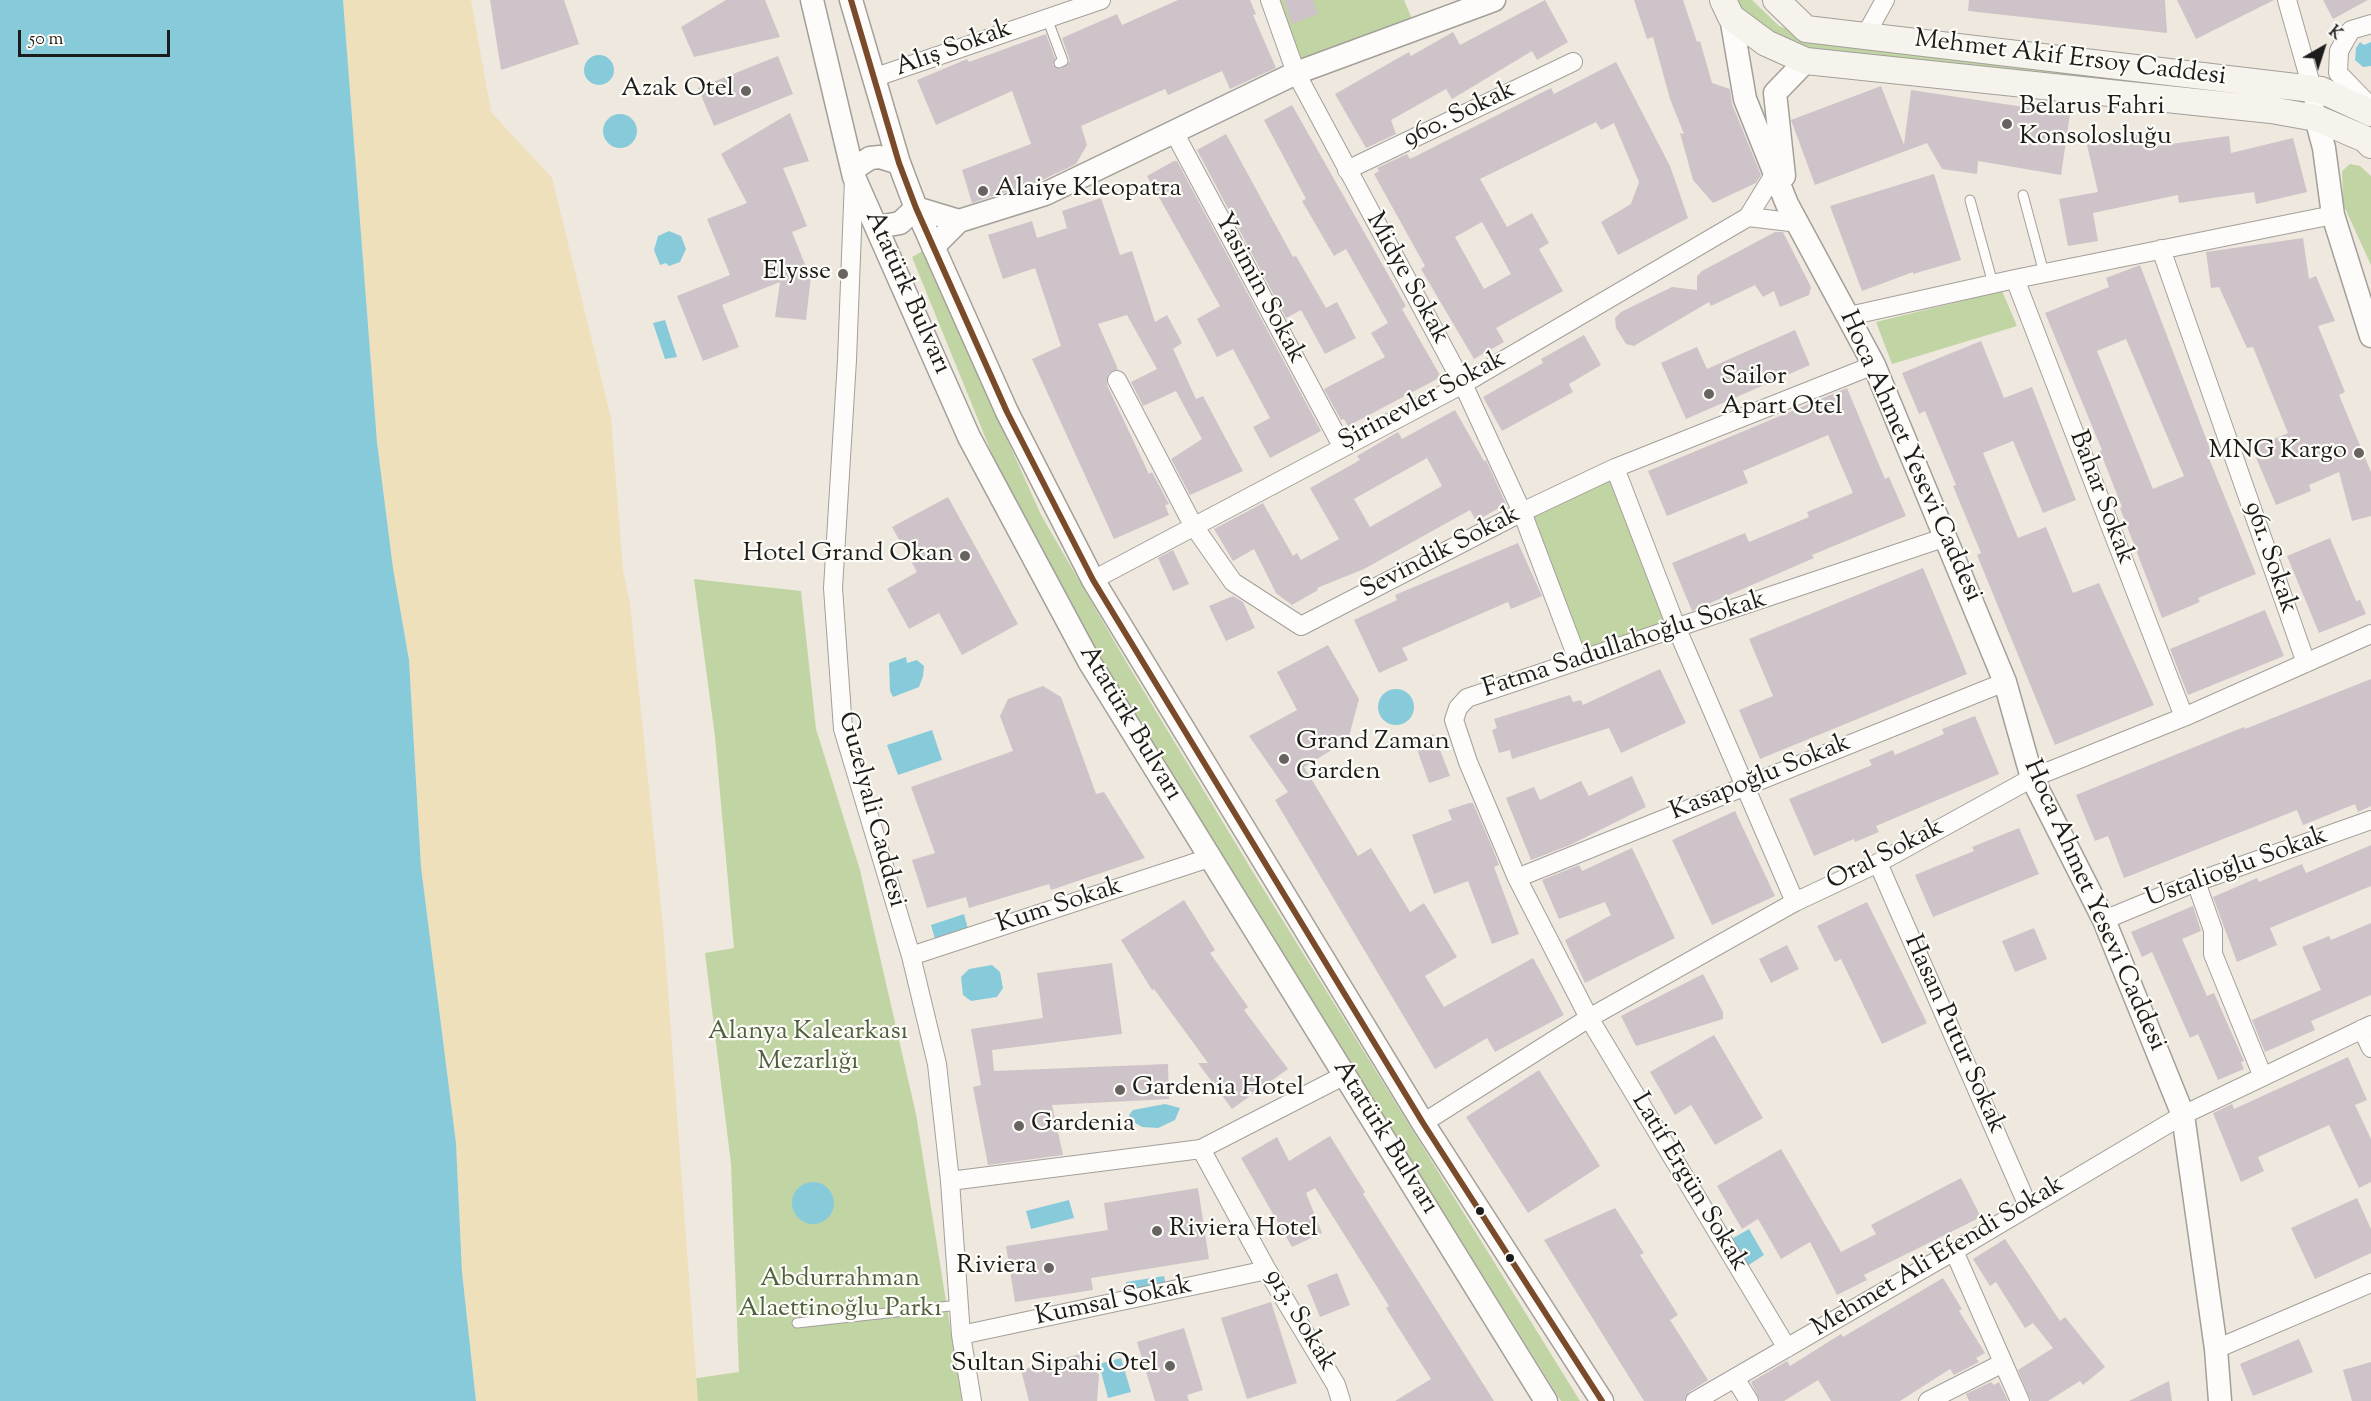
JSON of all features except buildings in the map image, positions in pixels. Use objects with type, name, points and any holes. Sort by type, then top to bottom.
[{"type":"main road","name":"Mehmet Akif Ersoy Caddesi","points":[[1776,0],[1806,29],[2312,88],[2371,113]]},
{"type":"main road","name":"Mehmet Akif Ersoy Caddesi","points":[[1727,8],[1766,43],[1806,61],[2271,110],[2316,118],[2365,140],[2371,145]]},
{"type":"street","name":"Atatürk Bulvarı","points":[[812,0],[854,177],[969,437],[1090,663],[1543,1400]]},
{"type":"street","name":"Atatürk Bulvarı","points":[[851,0],[876,77],[899,163],[916,208],[1007,412],[1094,580],[1423,1123],[1602,1401]]},
{"type":"street","name":"Alış Sokak","points":[[876,77],[1101,0]]},
{"type":"street","name":"Midye Sokak","points":[[1270,0],[1296,73],[1463,384],[1522,512],[1578,660]]},
{"type":"street","points":[[933,247],[959,221],[1045,194],[1296,73],[1469,5],[1494,0]]},
{"type":"street","points":[[1865,36],[1885,0]]},
{"type":"street","points":[[2287,0],[2312,88],[2316,118],[2324,148],[2333,215],[2371,336]]},
{"type":"street","name":"Hoca Ahmet Yesevi Caddesi","points":[[1727,8],[1745,99],[1787,204],[1874,365],[2005,682],[2032,778],[2104,920],[2183,1115],[2216,1349],[2220,1401]]},
{"type":"street","points":[[2371,24],[2351,30],[2339,51],[2338,74],[2371,107]]},
{"type":"street","name":"Hoca Ahmet Yesevi Caddesi","points":[[1787,204],[1775,93],[1806,61]]},
{"type":"street","name":"960. Sokak","points":[[1347,170],[1573,62]]},
{"type":"street","name":"Yasimin Sokak","points":[[1174,132],[1342,446]]},
{"type":"street","points":[[854,177],[855,168],[870,158],[880,157],[899,163]]},
{"type":"street","name":"Şirinevler Sokak","points":[[1094,580],[1193,525],[1463,384],[1748,218],[1775,173]]},
{"type":"street","name":"Guzelyali Caddesi","points":[[854,177],[847,360],[833,588],[843,729],[911,956],[937,1064],[950,1181],[961,1335],[972,1401]]},
{"type":"street","points":[[878,227],[900,223],[916,208],[959,221]]},
{"type":"street","points":[[1849,316],[2015,279],[2333,215]]},
{"type":"street","points":[[1748,218],[1799,223]]},
{"type":"street","name":"961. Sokak","points":[[2161,249],[2306,663]]},
{"type":"street","name":"Bahar Sokak","points":[[2015,279],[2184,717]]},
{"type":"street","name":"Sevindik Sokak","points":[[1117,380],[1193,525],[1233,582],[1301,626],[1522,512],[1615,468],[1874,365]]},
{"type":"street","points":[[1615,468],[1677,629],[1795,902]]},
{"type":"street","name":"Fatma Sadullahoğlu Sokak","points":[[1589,1018],[1517,878],[1468,762],[1454,720],[1455,713],[1467,698],[1946,537]]},
{"type":"street","name":"Oral Sokak","points":[[1423,1123],[1589,1018],[1795,902],[1878,863],[2032,778],[2184,717],[2371,634]]},
{"type":"street","name":"Kasapoğlu Sokak","points":[[1517,878],[1745,784],[2005,682]]},
{"type":"street","name":"Ustalioğlu Sokak","points":[[2104,920],[2196,882],[2371,820]]},
{"type":"street","name":"Kum Sokak","points":[[911,956],[1209,858]]},
{"type":"street","name":"Hasan Putur Sokak","points":[[1878,863],[2028,1206]]},
{"type":"street","points":[[2196,882],[2213,930],[2212,954],[2263,1077]]},
{"type":"street","name":"Latif Ergün Sokak","points":[[1589,1018],[1787,1348]]},
{"type":"street","points":[[2367,1027],[2371,1048]]},
{"type":"street","name":"Mehmet Ali Efendi Sokak","points":[[1695,1401],[2183,1115],[2367,1027]]},
{"type":"street","points":[[950,1181],[1201,1149],[1345,1075]]},
{"type":"street","name":"913. Sokak","points":[[1201,1149],[1267,1270],[1336,1384],[1341,1401]]},
{"type":"street","points":[[1954,1251],[2020,1401]]},
{"type":"street","name":"Kumsal Sokak","points":[[961,1335],[1267,1270]]},
{"type":"street","points":[[2216,1349],[2371,1283]]},
{"type":"street","points":[[1928,1401],[2003,1363]]},
{"type":"street","points":[[1734,1378],[1749,1401]]},
{"type":"lane","points":[[1047,17],[1063,61],[1059,63]]},
{"type":"lane","points":[[2023,195],[2044,273]]},
{"type":"lane","points":[[1970,200],[1993,284]]},
{"type":"lane","points":[[797,1323],[959,1305]]},
{"type":"green space","points":[[1275,0],[1404,0],[1414,24],[1300,65]]},
{"type":"green space","points":[[1735,0],[1752,0],[1779,26],[1802,35],[2290,97],[2286,105],[1810,54],[1775,39],[1742,12]]},
{"type":"green space","points":[[2350,164],[2360,166],[2371,176],[2371,265],[2343,204],[2342,171]]},
{"type":"green space","points":[[923,251],[1041,515],[1128,665],[1259,882],[1580,1401],[1561,1401],[1082,630],[992,454],[912,257]]},
{"type":"green space","points":[[2002,291],[2017,326],[1892,364],[1876,322]]},
{"type":"green space","points":[[1612,476],[1670,626],[1583,655],[1530,515]]},
{"type":"green space","points":[[694,579],[801,591],[816,729],[860,870],[916,1114],[962,1401],[644,1401],[642,1386],[739,1372],[731,1164],[705,953],[734,948],[715,737]]},
{"type":"sand","points":[[343,0],[471,0],[491,112],[552,178],[611,418],[623,571],[630,603],[664,937],[698,1401],[476,1401],[462,1272],[456,1143],[421,867],[409,660],[393,568],[377,442]]},
{"type":"water","points":[[0,0],[343,0],[377,442],[393,568],[409,660],[421,867],[456,1143],[462,1272],[476,1401],[0,1401]]},
{"type":"water","points":[[2360,42],[2364,45],[2371,42],[2371,66],[2363,67],[2355,60],[2356,48]]},
{"type":"water","points":[[599,55],[605,56],[613,64],[613,76],[605,84],[599,85],[593,84],[585,76],[584,70],[585,64],[593,56]]},
{"type":"water","points":[[620,114],[632,119],[637,131],[632,143],[620,148],[608,143],[603,131],[608,119]]},
{"type":"water","points":[[669,231],[681,236],[686,249],[680,262],[669,266],[666,263],[660,265],[654,250],[658,236]]},
{"type":"water","points":[[665,320],[677,357],[665,359],[653,323]]},
{"type":"water","points":[[906,657],[907,663],[917,660],[924,666],[923,676],[919,687],[893,697],[890,691],[889,663]]},
{"type":"water","points":[[1396,689],[1409,694],[1414,707],[1409,720],[1396,725],[1383,720],[1378,707],[1383,694]]},
{"type":"water","points":[[932,730],[942,760],[898,775],[887,745]]},
{"type":"water","points":[[964,914],[968,929],[935,939],[931,925]]},
{"type":"water","points":[[992,965],[1000,972],[1003,988],[997,997],[971,1001],[963,995],[961,977],[969,969]]},
{"type":"water","points":[[1165,1104],[1180,1108],[1175,1120],[1158,1128],[1142,1127],[1132,1121],[1129,1115],[1133,1110]]},
{"type":"water","points":[[813,1182],[828,1188],[834,1203],[828,1218],[813,1224],[798,1218],[792,1203],[798,1188]]},
{"type":"water","points":[[1069,1200],[1074,1218],[1031,1229],[1026,1211]]},
{"type":"water","points":[[1749,1229],[1764,1255],[1744,1268],[1728,1241]]},
{"type":"water","points":[[1164,1276],[1167,1292],[1129,1298],[1126,1282]]},
{"type":"water","points":[[1121,1358],[1131,1392],[1108,1398],[1099,1364]]},
{"type":"transit line","points":[[851,0],[899,163],[916,208],[1007,412],[1093,580],[1423,1123],[1602,1401]]},
{"type":"place","name":"Azak Otel","points":[[746,91]]},
{"type":"place","name":"Belarus Fahri Konsolosluğu","points":[[2007,124]]},
{"type":"place","name":"Alaiye Kleopatra","points":[[983,191]]},
{"type":"place","name":"Elysse","points":[[843,274]]},
{"type":"place","name":"Sailor Apart Otel","points":[[1709,394]]},
{"type":"place","name":"MNG Kargo","points":[[2359,453]]},
{"type":"place","name":"Hotel Grand Okan","points":[[965,556]]},
{"type":"place","name":"Grand Zaman Garden","points":[[1284,759]]},
{"type":"place","name":"Gardenia Hotel","points":[[1120,1090]]},
{"type":"place","name":"Gardenia","points":[[1019,1126]]},
{"type":"place","name":"Riviera Hotel","points":[[1157,1231]]},
{"type":"place","name":"Riviera","points":[[1049,1268]]},
{"type":"place","name":"Sultan Sipahi Otel","points":[[1170,1366]]},
{"type":"park label","name":"Alanya Kalearkası Mezarlığı","points":[[808,1049]]},
{"type":"park label","name":"Abdurrahman Alaettinoğlu Parkı","points":[[840,1296]]}]
